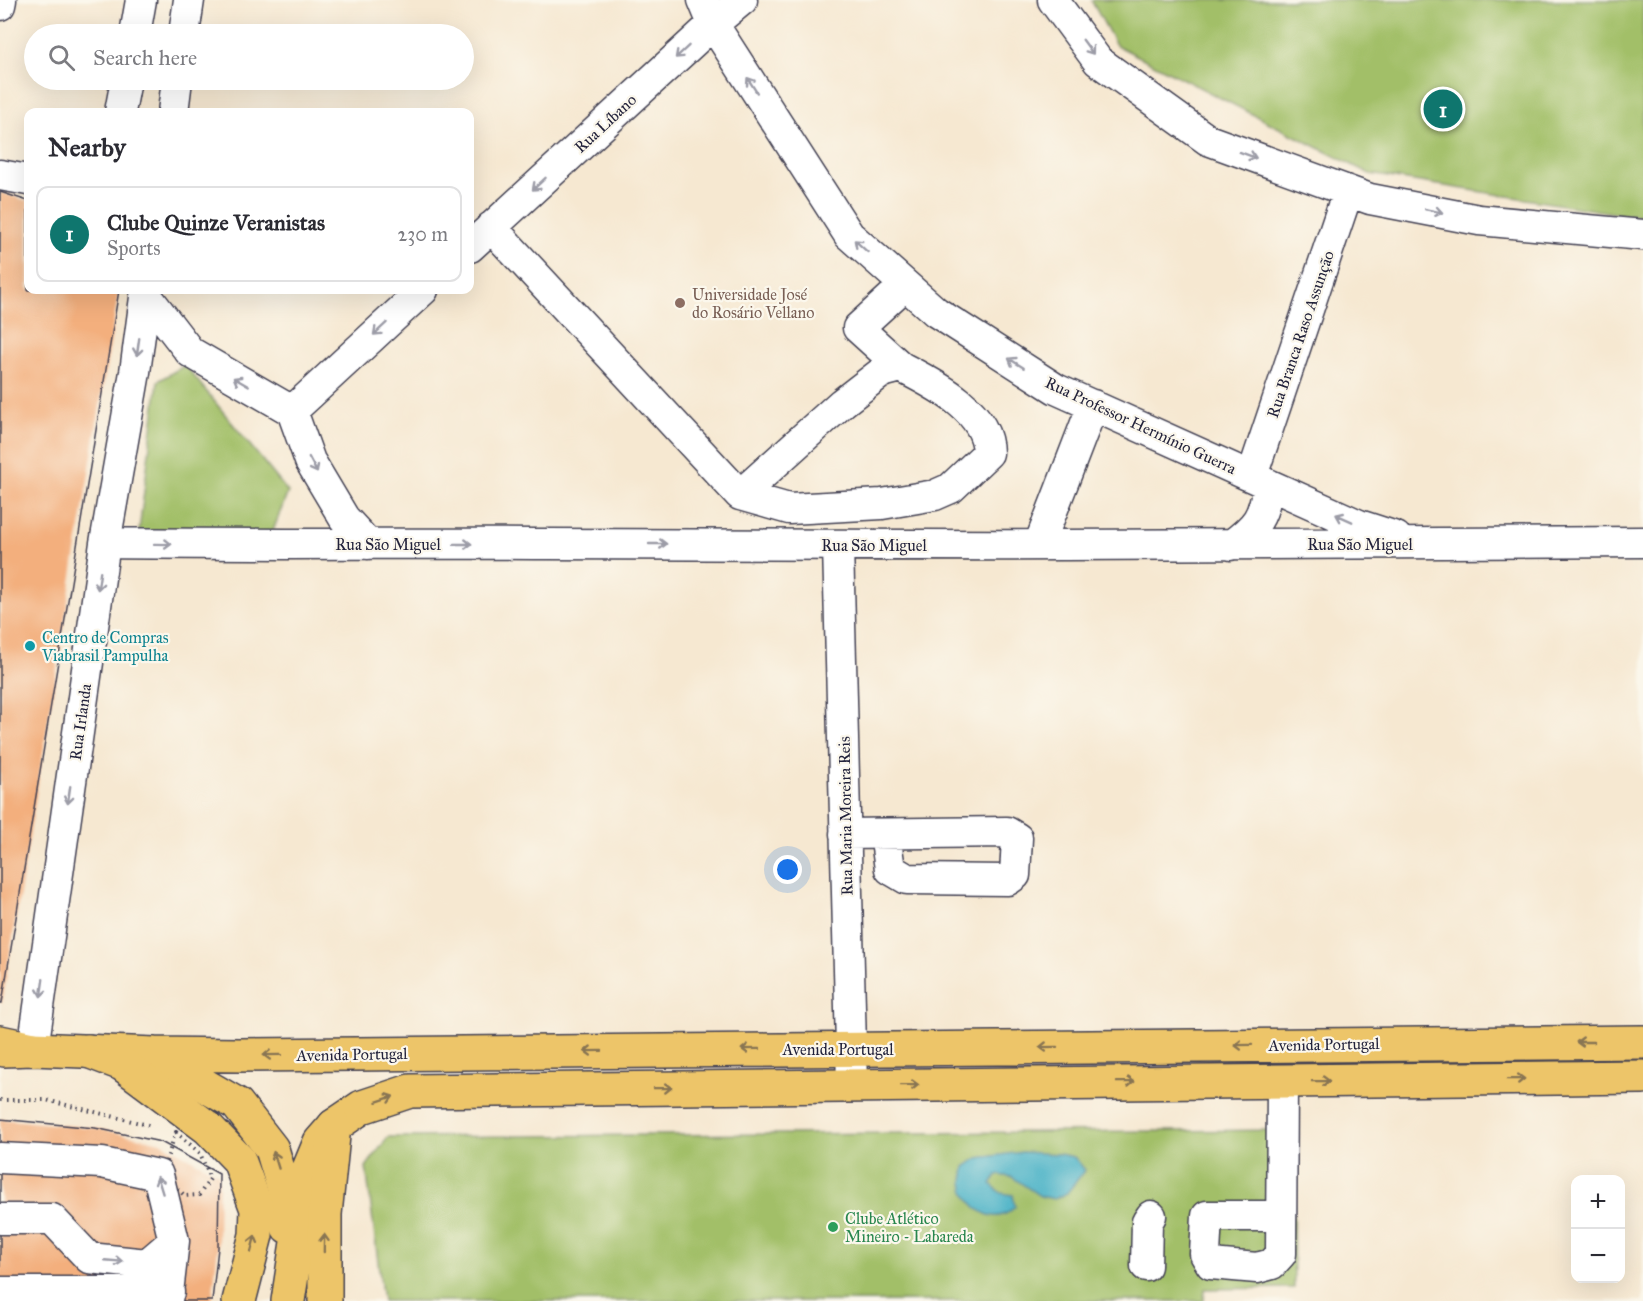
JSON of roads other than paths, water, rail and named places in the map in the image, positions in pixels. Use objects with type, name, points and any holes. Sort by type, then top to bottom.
[{"type":"main road","points":[[0,1042],[33,1049]]},
{"type":"main road","name":"Avenida Portugal","points":[[33,1049],[239,1055],[1643,1042]]},
{"type":"main road","points":[[0,1050],[33,1049]]},
{"type":"main road","points":[[88,1051],[122,1064],[185,1074],[237,1104],[272,1149],[285,1190],[289,1239],[287,1301]]},
{"type":"main road","points":[[122,1064],[179,1123],[208,1128],[239,1160],[257,1209],[256,1235],[239,1301]]},
{"type":"main road","points":[[287,1301],[308,1172],[320,1142],[334,1126],[362,1107],[410,1090],[1643,1077]]},
{"type":"main road","points":[[325,1301],[325,1214],[334,1126]]},
{"type":"street","points":[[0,5],[1,0]]},
{"type":"street","points":[[137,24],[141,0]]},
{"type":"street","points":[[185,24],[189,0]]},
{"type":"street","name":"Rua Líbano","points":[[474,243],[708,12],[742,0]]},
{"type":"street","points":[[1053,0],[1098,61],[1208,140],[1370,199],[1479,220],[1643,235]]},
{"type":"street","name":"Rua Professor Hermínio Guerra","points":[[708,12],[849,235],[936,312],[1056,389],[1359,525],[1419,544]]},
{"type":"street","points":[[121,108],[124,90]]},
{"type":"street","points":[[174,108],[176,90]]},
{"type":"street","points":[[0,176],[24,179]]},
{"type":"street","name":"Rua Branca Raso Assunção","points":[[1231,545],[1253,528],[1266,502],[1260,480],[1348,191]]},
{"type":"street","points":[[491,227],[740,495],[789,509],[882,504],[935,495],[951,488],[988,453],[988,447],[975,417],[938,386],[901,367],[858,328],[905,285]]},
{"type":"street","name":"Rua Irlanda","points":[[33,1049],[105,543],[135,372],[146,294]]},
{"type":"street","points":[[147,294],[190,352],[292,411],[310,461],[344,518],[369,544]]},
{"type":"street","points":[[292,411],[419,294]]},
{"type":"street","points":[[740,495],[842,403],[882,372],[901,367]]},
{"type":"street","points":[[1039,545],[1093,405]]},
{"type":"street","name":"Rua São Miguel","points":[[105,543],[838,546],[1643,542]]},
{"type":"street","name":"Rua Maria Moreira Reis","points":[[838,546],[852,1086]]},
{"type":"street","points":[[845,834],[885,834]]},
{"type":"street","points":[[1281,1216],[1282,1081]]},
{"type":"street","points":[[0,1158],[102,1163],[158,1175],[174,1241],[168,1297],[0,1292]]},
{"type":"street","points":[[1146,1266],[1147,1222],[1151,1216]]},
{"type":"street","points":[[0,1219],[52,1219],[89,1258],[147,1264],[174,1241]]},
{"type":"water","points":[[1022,1152],[1074,1157],[1085,1170],[1067,1193],[1054,1199],[1040,1196],[1012,1177],[997,1175],[991,1184],[1001,1193],[1013,1195],[1015,1207],[996,1216],[976,1208],[964,1189],[965,1167],[978,1158]]},
{"type":"place","name":"Clube Quinze Veranistas","points":[[1443,109]]},
{"type":"place","name":"Universidade José do Rosário Vellano","points":[[680,303]]},
{"type":"place","name":"Centro de Compras Viabrasil Pampulha","points":[[30,646]]},
{"type":"place","name":"Clube Atlético Mineiro - Labareda","points":[[833,1227]]}]
